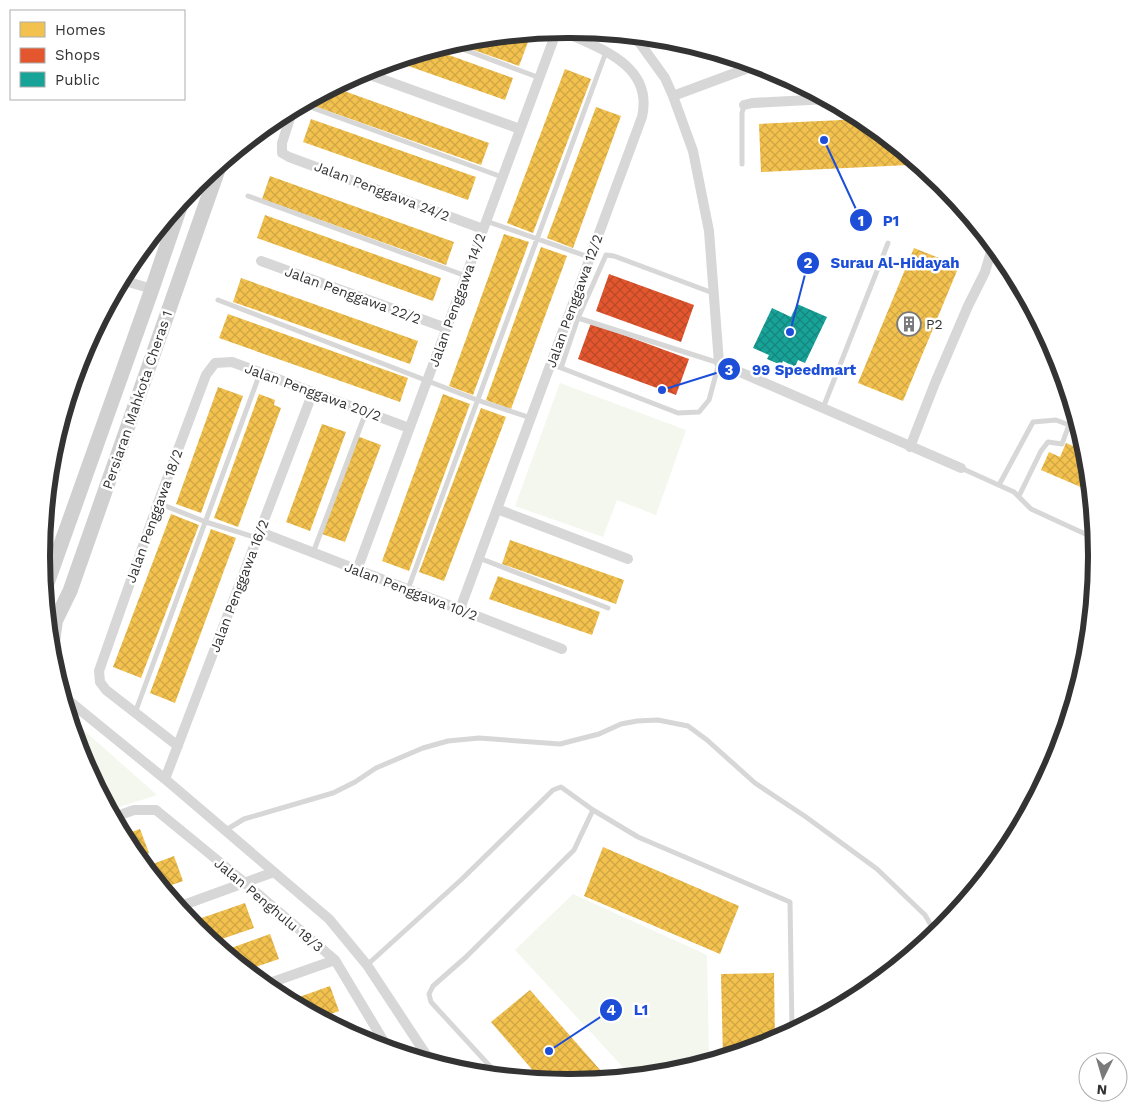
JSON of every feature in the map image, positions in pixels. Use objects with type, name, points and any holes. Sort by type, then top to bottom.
[{"type":"main road","name":"Persiaran Mahkota Cheras 1","points":[[55,622],[70,591],[216,176]]},
{"type":"main road","name":"Persiaran Mahkota Cheras 1","points":[[51,572],[177,217]]},
{"type":"street","name":"Jalan Penggawa 14/2","points":[[356,570],[556,38]]},
{"type":"street","name":"Jalan Penggawa 12/2","points":[[460,610],[645,105],[644,92],[639,80],[631,69],[606,52],[577,38]]},
{"type":"street","points":[[639,42],[655,62],[673,96],[693,151],[707,222],[719,363],[961,468]]},
{"type":"street","points":[[673,96],[746,69]]},
{"type":"street","points":[[373,76],[520,130]]},
{"type":"street","points":[[744,105],[816,100]]},
{"type":"street","name":"Jalan Penggawa 24/2","points":[[290,120],[282,143],[282,152],[288,157],[485,225]]},
{"type":"street","points":[[910,446],[935,382],[985,272],[990,254]]},
{"type":"street","name":"Jalan Penggawa 22/2","points":[[261,261],[446,328]]},
{"type":"street","points":[[129,282],[152,289]]},
{"type":"street","name":"Jalan Penggawa 20/2","points":[[215,363],[232,362],[409,428]]},
{"type":"street","name":"Jalan Penggawa 18/2","points":[[135,714],[106,690],[100,682],[99,672],[158,503],[206,375],[215,363]]},
{"type":"street","name":"Jalan Penggawa 16/2","points":[[166,779],[313,392]]},
{"type":"street","points":[[497,509],[628,559]]},
{"type":"street","name":"Jalan Penggawa 10/2","points":[[258,535],[312,553],[562,649]]},
{"type":"street","points":[[72,703],[166,779],[329,919],[367,965],[425,1054]]},
{"type":"street","points":[[135,714],[178,746]]},
{"type":"street","name":"Jalan Penghulu 18/3","points":[[120,815],[134,810],[156,810],[244,882],[335,960],[383,1040]]},
{"type":"street","points":[[184,904],[274,872]]},
{"type":"street","points":[[274,982],[335,960]]},
{"type":"lane","points":[[461,49],[540,78]]},
{"type":"lane","points":[[407,589],[606,52]]},
{"type":"lane","points":[[742,164],[742,114],[744,105]]},
{"type":"lane","points":[[310,107],[503,177]]},
{"type":"lane","points":[[248,196],[466,276]]},
{"type":"lane","points":[[485,225],[537,238],[589,257]]},
{"type":"lane","points":[[823,408],[888,243]]},
{"type":"lane","points":[[561,368],[578,318],[606,255],[614,256],[713,293]]},
{"type":"lane","points":[[218,300],[477,400],[531,418]]},
{"type":"lane","points":[[551,364],[678,413],[699,412],[710,400],[719,363],[578,318]]},
{"type":"lane","points":[[135,714],[260,373]]},
{"type":"lane","points":[[312,553],[366,412]]},
{"type":"lane","points":[[999,485],[1033,422],[1056,420],[1069,426],[1062,444],[1048,442],[1040,451],[1018,496]]},
{"type":"lane","points":[[961,468],[1014,492],[1031,509],[1087,533]]},
{"type":"lane","points":[[158,503],[206,522],[258,535]]},
{"type":"lane","points":[[479,558],[608,608]]},
{"type":"lane","points":[[226,831],[244,818],[334,793],[376,768],[423,748],[448,741],[479,738],[560,744],[600,734],[621,724],[658,720],[688,726],[707,740],[755,784],[806,817],[877,869],[925,915],[932,927]]},
{"type":"lane","points":[[367,965],[462,879],[553,790],[560,787],[593,810],[638,837],[790,902],[792,1024]]},
{"type":"lane","points":[[492,1069],[431,1002],[429,994],[433,986],[466,957],[574,850],[593,810]]},
{"type":"shaded area","points":[[560,383],[686,430],[656,515],[617,500],[603,537],[515,506]]},
{"type":"shaded area","points":[[79,726],[157,795],[116,808],[104,785]]},
{"type":"shaded area","points":[[573,894],[707,955],[709,1055],[670,1065],[626,1071],[515,950]]},
{"type":"building: Homes","points":[[523,40],[528,42],[519,66],[466,47]]},
{"type":"building: Homes","points":[[443,53],[513,78],[505,100],[404,64]]},
{"type":"building: Homes","points":[[565,69],[591,79],[533,233],[507,223]]},
{"type":"building: Homes","points":[[342,90],[489,143],[481,165],[314,106]]},
{"type":"building: Homes","points":[[596,107],[621,116],[573,248],[547,238]]},
{"type":"building: Homes","points":[[311,119],[476,177],[468,200],[303,142]]},
{"type":"building: Homes","points":[[848,120],[885,145],[909,165],[761,172],[759,124]]},
{"type":"building: Homes","points":[[270,176],[454,242],[446,265],[262,199]]},
{"type":"building: Homes","points":[[265,215],[441,278],[433,301],[257,238]]},
{"type":"building: Homes","points":[[504,234],[529,242],[473,395],[449,386]]},
{"type":"building: Homes","points":[[541,247],[567,256],[511,409],[486,400]]},
{"type":"building: Homes","name":"P2","points":[[914,248],[959,266],[903,401],[858,383]]},
{"type":"building: Homes","points":[[241,278],[418,341],[410,364],[233,302]]},
{"type":"building: Homes","points":[[228,314],[408,378],[400,402],[219,338]]},
{"type":"building: Homes","points":[[218,387],[243,396],[201,513],[176,504]]},
{"type":"building: Homes","points":[[259,394],[275,400],[274,405],[281,408],[238,527],[214,518]]},
{"type":"building: Homes","points":[[443,394],[470,404],[409,571],[382,561]]},
{"type":"building: Homes","points":[[481,408],[506,417],[444,581],[419,572]]},
{"type":"building: Homes","points":[[322,424],[346,432],[310,531],[286,522]]},
{"type":"building: Homes","points":[[357,436],[381,445],[345,542],[322,534]]},
{"type":"building: Homes","points":[[1066,443],[1076,447],[1083,488],[1041,470],[1049,452],[1060,457]]},
{"type":"building: Homes","points":[[171,514],[199,525],[141,678],[113,667]]},
{"type":"building: Homes","points":[[211,529],[236,538],[175,703],[150,693]]},
{"type":"building: Homes","points":[[510,540],[624,580],[616,604],[502,564]]},
{"type":"building: Homes","points":[[498,576],[600,612],[592,635],[489,599]]},
{"type":"building: Homes","points":[[140,829],[149,853],[145,854],[131,832]]},
{"type":"building: Homes","points":[[603,847],[739,906],[720,954],[584,896]]},
{"type":"building: Homes","points":[[174,856],[183,881],[169,886],[152,864]]},
{"type":"building: Homes","points":[[245,903],[254,928],[220,940],[198,919]]},
{"type":"building: Homes","points":[[270,934],[279,959],[254,968],[230,948]]},
{"type":"building: Homes","points":[[774,973],[775,1031],[723,1051],[721,974]]},
{"type":"building: Homes","points":[[330,986],[339,1011],[329,1015],[298,997]]},
{"type":"building: Homes","points":[[530,990],[603,1073],[535,1073],[491,1022]]},
{"type":"building: Shops","points":[[609,274],[694,305],[681,342],[596,311]]},
{"type":"building: Shops","points":[[591,323],[689,359],[676,395],[578,359]]},
{"type":"building: Public","points":[[797,304],[827,317],[805,363],[798,360],[795,367],[783,361],[781,365],[767,359],[769,355],[753,348],[772,308],[791,317]]},
{"type":"place","name":"P1","points":[[824,140]]},
{"type":"place","name":"P2","points":[[909,324]]},
{"type":"place","name":"Surau Al-Hidayah","points":[[790,332]]},
{"type":"place","name":"99 Speedmart","points":[[662,390]]},
{"type":"place","name":"L1","points":[[549,1051]]}]
